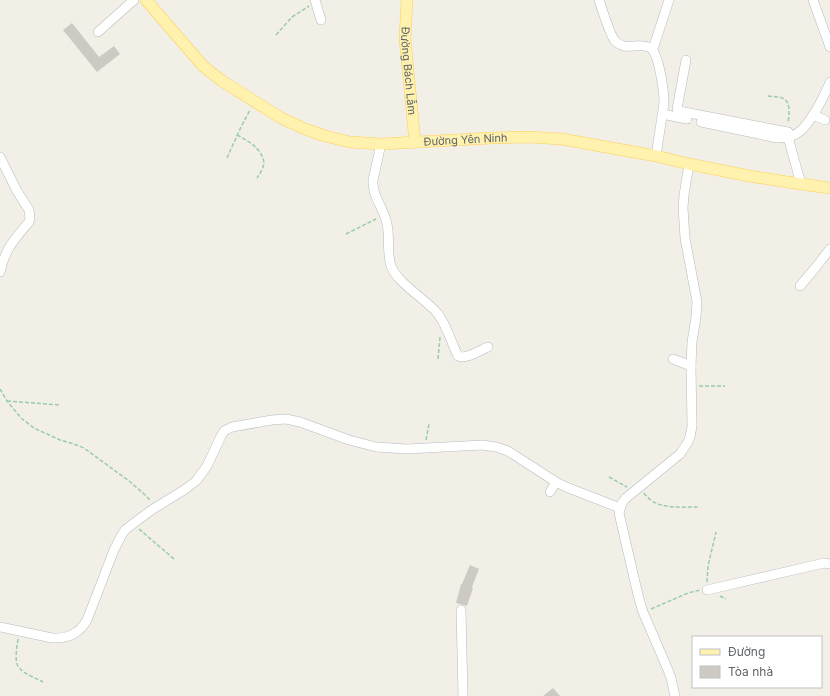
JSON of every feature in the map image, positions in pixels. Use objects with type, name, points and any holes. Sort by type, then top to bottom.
[{"type":"main road","name":"Đường Yên Ninh","points":[[146,0],[203,66],[222,81],[281,118],[325,136],[350,142],[381,144],[484,138],[529,137],[562,139],[656,156],[749,176],[830,188]]},
{"type":"main road","name":"Đường Bách Lẫm","points":[[407,0],[405,39],[415,142]]},
{"type":"street","points":[[98,32],[134,0]]},
{"type":"street","points":[[599,0],[615,41],[624,46],[645,46],[653,49]]},
{"type":"street","points":[[656,156],[664,103],[664,88],[653,49],[669,0]]},
{"type":"street","points":[[813,0],[830,47]]},
{"type":"street","points":[[315,1],[321,20]]},
{"type":"street","points":[[686,60],[677,109],[678,111],[788,135]]},
{"type":"street","points":[[662,114],[777,138],[801,132],[814,115],[830,82]]},
{"type":"street","points":[[814,115],[825,120]]},
{"type":"street","points":[[788,135],[801,184]]},
{"type":"street","points":[[381,144],[373,186],[374,194],[384,215],[388,230],[389,258],[393,270],[399,278],[439,315],[458,356],[462,358],[488,347]]},
{"type":"street","points":[[0,157],[17,191],[29,210],[30,218],[29,222],[9,247],[0,272]]},
{"type":"street","points":[[675,696],[671,678],[643,612],[638,595],[620,516],[620,508],[623,500],[680,454],[690,437],[692,426],[692,342],[697,302],[685,238],[684,222],[684,195],[689,164]]},
{"type":"street","points":[[800,286],[830,248]]},
{"type":"street","points":[[673,359],[691,366]]},
{"type":"street","points":[[0,627],[52,638],[72,635],[81,629],[87,620],[117,543],[125,530],[196,481],[207,466],[224,431],[232,427],[286,419],[300,422],[363,444],[388,448],[425,448],[466,442],[489,446],[508,451],[566,487],[620,508]]},
{"type":"street","points":[[550,492],[556,482]]},
{"type":"street","points":[[707,590],[824,563],[830,564]]},
{"type":"street","points":[[461,610],[463,696]]},
{"type":"path","points":[[276,35],[292,17],[315,1]]},
{"type":"path","points":[[768,96],[783,98],[787,102],[789,115],[788,135]]},
{"type":"path","points":[[227,158],[237,135],[255,102]]},
{"type":"path","points":[[237,135],[254,145],[261,155],[264,164],[257,178]]},
{"type":"path","points":[[346,234],[384,215]]},
{"type":"path","points":[[438,359],[440,336]]},
{"type":"path","points":[[691,386],[725,386]]},
{"type":"path","points":[[0,389],[7,401],[21,418],[34,428],[60,440],[84,448],[138,489],[157,507]]},
{"type":"path","points":[[7,401],[60,405]]},
{"type":"path","points":[[425,448],[429,424]]},
{"type":"path","points":[[609,477],[637,489],[656,503],[674,507],[698,507]]},
{"type":"path","points":[[134,523],[174,559]]},
{"type":"path","points":[[707,590],[708,566],[716,532]]},
{"type":"path","points":[[643,612],[694,591],[700,590],[707,590],[726,599]]},
{"type":"path","points":[[18,631],[16,664],[22,671],[43,682]]},
{"type":"building","points":[[72,23],[99,57],[114,46],[120,54],[97,72],[63,30]]},
{"type":"building","points":[[470,565],[479,569],[467,606],[456,603],[461,584]]},
{"type":"building","points":[[553,688],[560,696],[543,696]]}]
